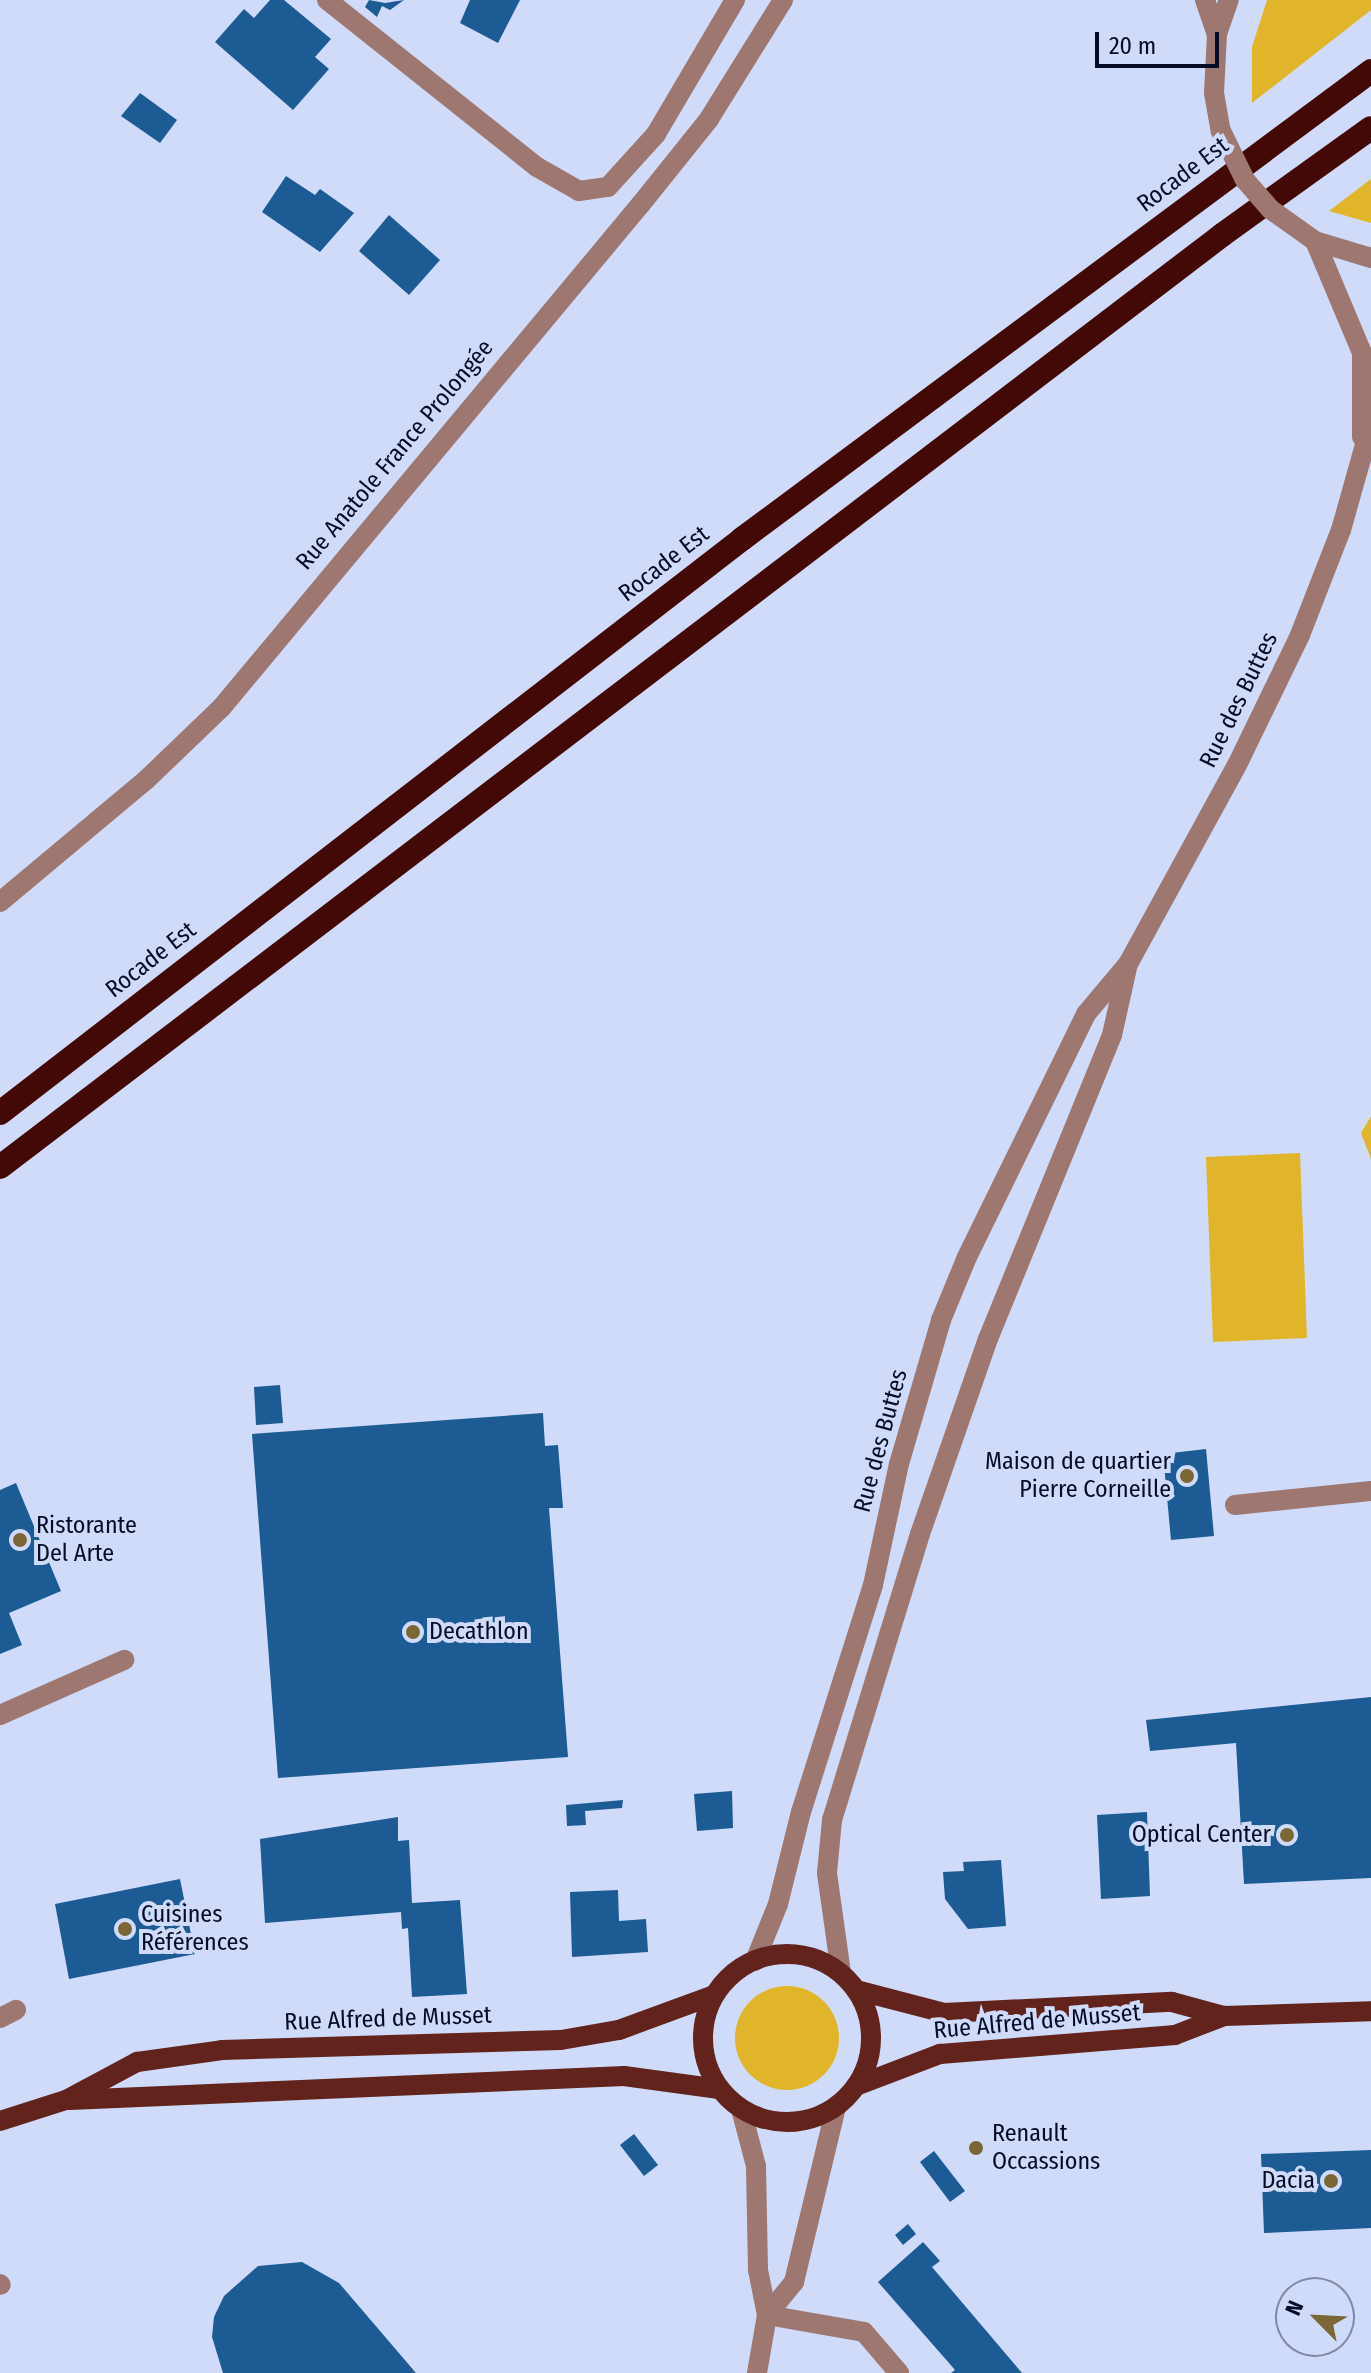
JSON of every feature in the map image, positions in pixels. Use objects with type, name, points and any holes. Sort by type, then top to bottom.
[{"type":"highway","name":"Rocade Est","points":[[0,1113],[742,539],[1371,71]]},
{"type":"highway","points":[[0,1167],[1222,235],[1371,128]]},
{"type":"main road","points":[[791,1953],[814,1958],[841,1973],[866,2008],[871,2048],[856,2086],[836,2107],[789,2122],[741,2109],[719,2089],[704,2053],[706,2013],[714,1995],[728,1977],[755,1961],[791,1953]]},
{"type":"main road","name":"Rue Alfred de Musset","points":[[856,1990],[944,2013],[1172,2002],[1224,2016],[1371,2011]]},
{"type":"main road","name":"Rue Alfred de Musset","points":[[0,2121],[66,2100],[137,2062],[222,2050],[561,2040],[619,2030],[714,1995]]},
{"type":"main road","name":"Rue Alfred de Musset","points":[[856,2086],[940,2054],[1175,2035],[1224,2016]]},
{"type":"main road","name":"Rue Alfred de Musset","points":[[66,2100],[624,2076],[719,2089]]},
{"type":"street","points":[[327,0],[537,167],[579,191],[608,187],[656,134],[735,0]]},
{"type":"street","name":"Rue Anatole France Prolongée","points":[[0,902],[146,780],[222,707],[709,119],[783,0]]},
{"type":"street","points":[[1205,0],[1217,34]]},
{"type":"street","points":[[1229,0],[1217,34],[1214,93],[1221,131],[1245,180],[1270,209],[1315,241],[1371,258]]},
{"type":"street","name":"Rue des Buttes","points":[[1315,241],[1362,353],[1362,445]]},
{"type":"street","name":"Rue des Buttes","points":[[755,1961],[778,1904],[801,1812],[851,1659],[899,1464],[941,1320],[1000,1183],[1072,1040],[1086,1014],[1128,964],[1237,765],[1300,635],[1341,530],[1362,445],[1371,423]]},
{"type":"street","name":"Rue des Buttes","points":[[841,1973],[827,1873],[832,1820],[920,1534],[988,1339],[1112,1035],[1128,964]]},
{"type":"street","points":[[1235,1505],[1371,1491]]},
{"type":"street","points":[[0,1715],[124,1660]]},
{"type":"street","points":[[767,2315],[794,2282],[836,2107]]},
{"type":"street","points":[[741,2109],[756,2166],[758,2270],[767,2315],[757,2373]]},
{"type":"street","points":[[767,2315],[864,2332],[899,2373]]},
{"type":"shaded area","points":[[1267,0],[1371,0],[1371,10],[1252,103],[1252,47]]},
{"type":"shaded area","points":[[1371,179],[1371,223],[1329,211]]},
{"type":"shaded area","points":[[1371,1116],[1371,1159],[1361,1133]]},
{"type":"shaded area","points":[[1300,1153],[1307,1338],[1213,1342],[1206,1157]]},
{"type":"shaded area","points":[[787,1986],[807,1990],[824,2001],[835,2018],[839,2038],[835,2058],[824,2075],[807,2086],[787,2090],[767,2086],[750,2075],[739,2058],[735,2038],[739,2018],[750,2001],[767,1990]]},
{"type":"building","points":[[270,0],[284,0],[331,39],[315,57],[329,69],[293,110],[215,42],[244,9],[254,18]]},
{"type":"building","points":[[369,0],[385,3],[404,0],[390,10],[382,6],[377,17],[365,7]]},
{"type":"building","points":[[470,0],[520,0],[498,43],[460,23]]},
{"type":"building","points":[[140,93],[177,120],[160,143],[121,116]]},
{"type":"building","points":[[286,176],[315,195],[320,189],[354,213],[320,252],[262,212]]},
{"type":"building","points":[[389,215],[440,260],[409,295],[359,251]]},
{"type":"building","points":[[280,1385],[283,1423],[256,1425],[254,1387]]},
{"type":"building","name":"Decathlon","points":[[543,1413],[545,1446],[558,1445],[563,1508],[549,1508],[568,1757],[278,1778],[252,1434]]},
{"type":"building","name":"Maison de quartier Pierre Corneille","points":[[1206,1449],[1214,1536],[1171,1540],[1163,1454]]},
{"type":"building","name":"Ristorante Del Arte","points":[[16,1483],[61,1591],[9,1613],[22,1645],[0,1654],[0,1490]]},
{"type":"building","points":[[1371,1697],[1371,1878],[1244,1884],[1236,1743],[1150,1751],[1146,1720]]},
{"type":"building","points":[[732,1791],[733,1828],[697,1831],[694,1794]]},
{"type":"building","points":[[623,1800],[622,1808],[585,1811],[586,1825],[567,1826],[566,1805]]},
{"type":"building","points":[[1147,1812],[1150,1896],[1101,1899],[1097,1815]]},
{"type":"building","points":[[398,1817],[398,1841],[409,1840],[412,1903],[460,1900],[467,1994],[412,1997],[408,1928],[402,1929],[401,1912],[265,1923],[260,1839]]},
{"type":"building","points":[[1001,1860],[1006,1926],[968,1929],[945,1899],[943,1872],[964,1871],[963,1862]]},
{"type":"building","name":"Cuisines Références","points":[[180,1879],[195,1954],[69,1979],[55,1904]]},
{"type":"building","points":[[618,1890],[619,1921],[646,1919],[648,1952],[572,1957],[570,1892]]},
{"type":"building","points":[[634,2134],[658,2165],[644,2176],[620,2145]]},
{"type":"building","points":[[1371,2150],[1371,2228],[1264,2233],[1261,2154]]},
{"type":"building","points":[[934,2151],[965,2191],[950,2202],[920,2162]]},
{"type":"building","points":[[908,2224],[916,2234],[903,2245],[895,2235]]},
{"type":"building","points":[[923,2242],[940,2261],[932,2267],[1022,2373],[951,2373],[955,2370],[878,2282]]},
{"type":"building","points":[[302,2262],[339,2283],[416,2373],[223,2373],[212,2337],[214,2317],[224,2296],[258,2266]]},
{"type":"place","name":"Maison de quartier Pierre Corneille","points":[[1187,1476]]},
{"type":"place","name":"Ristorante Del Arte","points":[[20,1540]]},
{"type":"place","name":"Decathlon","points":[[413,1632]]},
{"type":"place","name":"Optical Center","points":[[1287,1835]]},
{"type":"place","name":"Cuisines Références","points":[[125,1929]]},
{"type":"place","name":"Renault Occassions","points":[[976,2148]]},
{"type":"place","name":"Dacia","points":[[1331,2181]]}]
